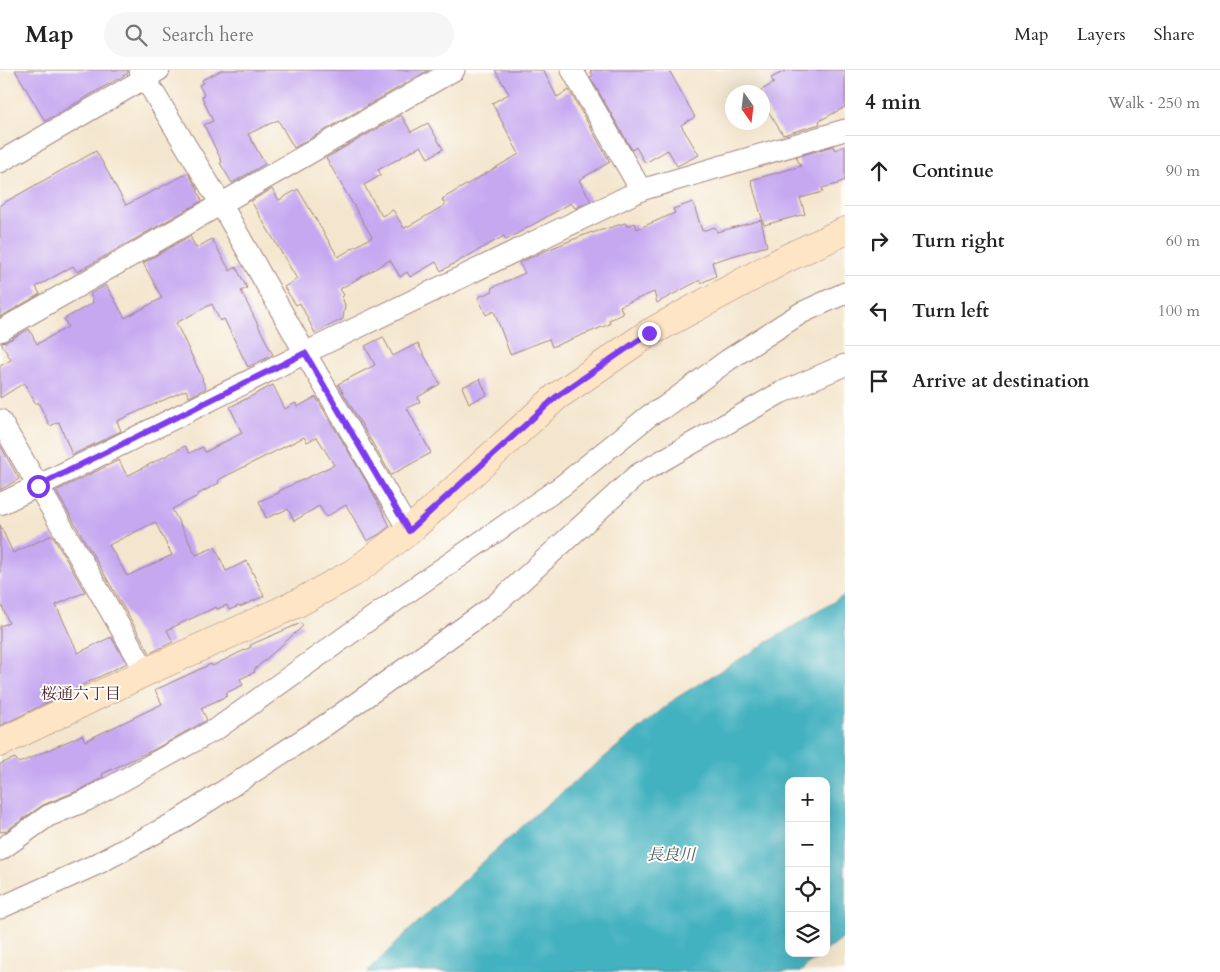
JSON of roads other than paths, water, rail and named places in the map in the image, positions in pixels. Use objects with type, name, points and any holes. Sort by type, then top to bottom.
[{"type":"street","points":[[0,331],[454,70]]},
{"type":"street","points":[[572,70],[641,190]]},
{"type":"street","points":[[0,162],[148,73],[305,353],[409,531]]},
{"type":"street","points":[[0,504],[641,190],[845,130]]},
{"type":"street","points":[[0,743],[146,672],[298,603],[353,573],[409,531],[556,397],[649,333],[787,258],[845,231]]},
{"type":"street","points":[[0,850],[48,816],[87,800],[218,728],[401,597],[562,486],[650,415],[663,408],[728,360],[801,313],[845,293]]},
{"type":"street","points":[[0,908],[97,864],[176,822],[327,724],[495,605],[637,474],[780,393],[845,365]]},
{"type":"street","points":[[0,420],[146,672]]},
{"type":"water","name":"長良川","points":[[845,595],[845,936],[830,948],[830,777],[785,777],[785,957],[818,957],[800,972],[367,972],[525,823],[676,698]]},
{"type":"district","name":"桜通六丁目","points":[[81,694]]}]
